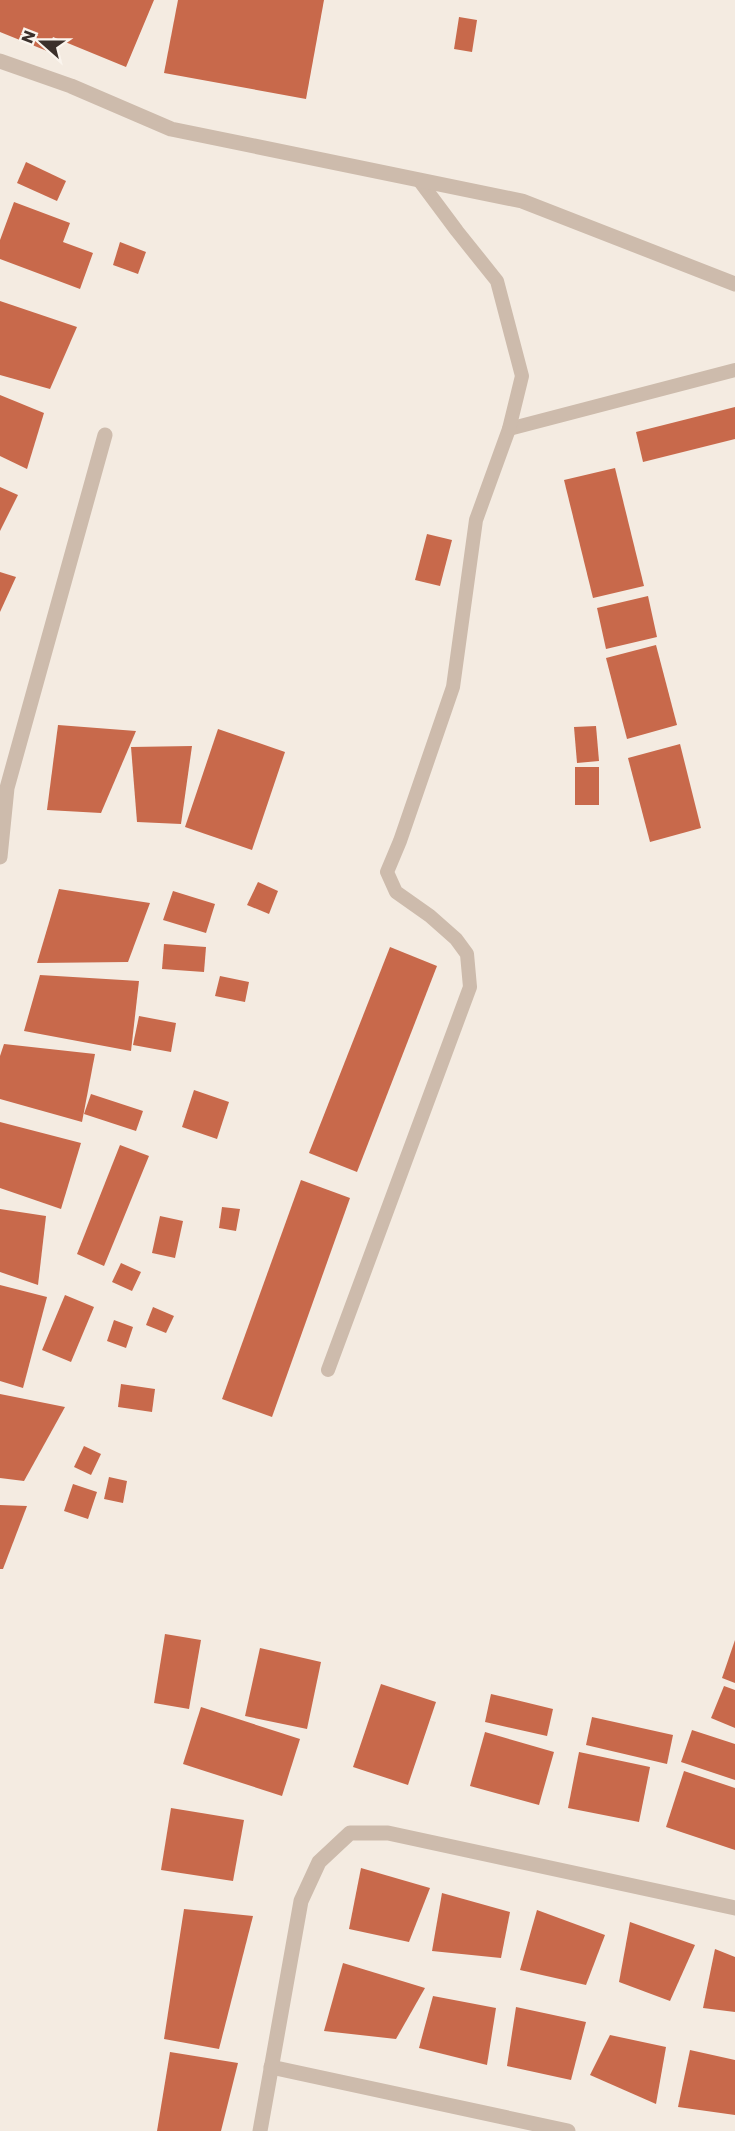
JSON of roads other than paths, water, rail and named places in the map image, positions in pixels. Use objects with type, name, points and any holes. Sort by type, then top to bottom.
[{"type":"street","points":[[0,61],[71,86],[171,129],[522,201],[735,284]]},
{"type":"street","points":[[0,856],[7,788],[105,435]]},
{"type":"street","points":[[260,2131],[302,1901],[319,1862],[350,1833],[388,1833],[735,1908]]},
{"type":"street","points":[[271,2067],[568,2131]]},
{"type":"lane","points":[[328,1370],[470,987],[467,954],[456,939],[430,916],[396,892],[387,872],[400,841],[453,687],[476,520],[509,429],[522,376],[497,281],[456,231],[419,180]]},
{"type":"lane","points":[[509,429],[735,370]]}]
